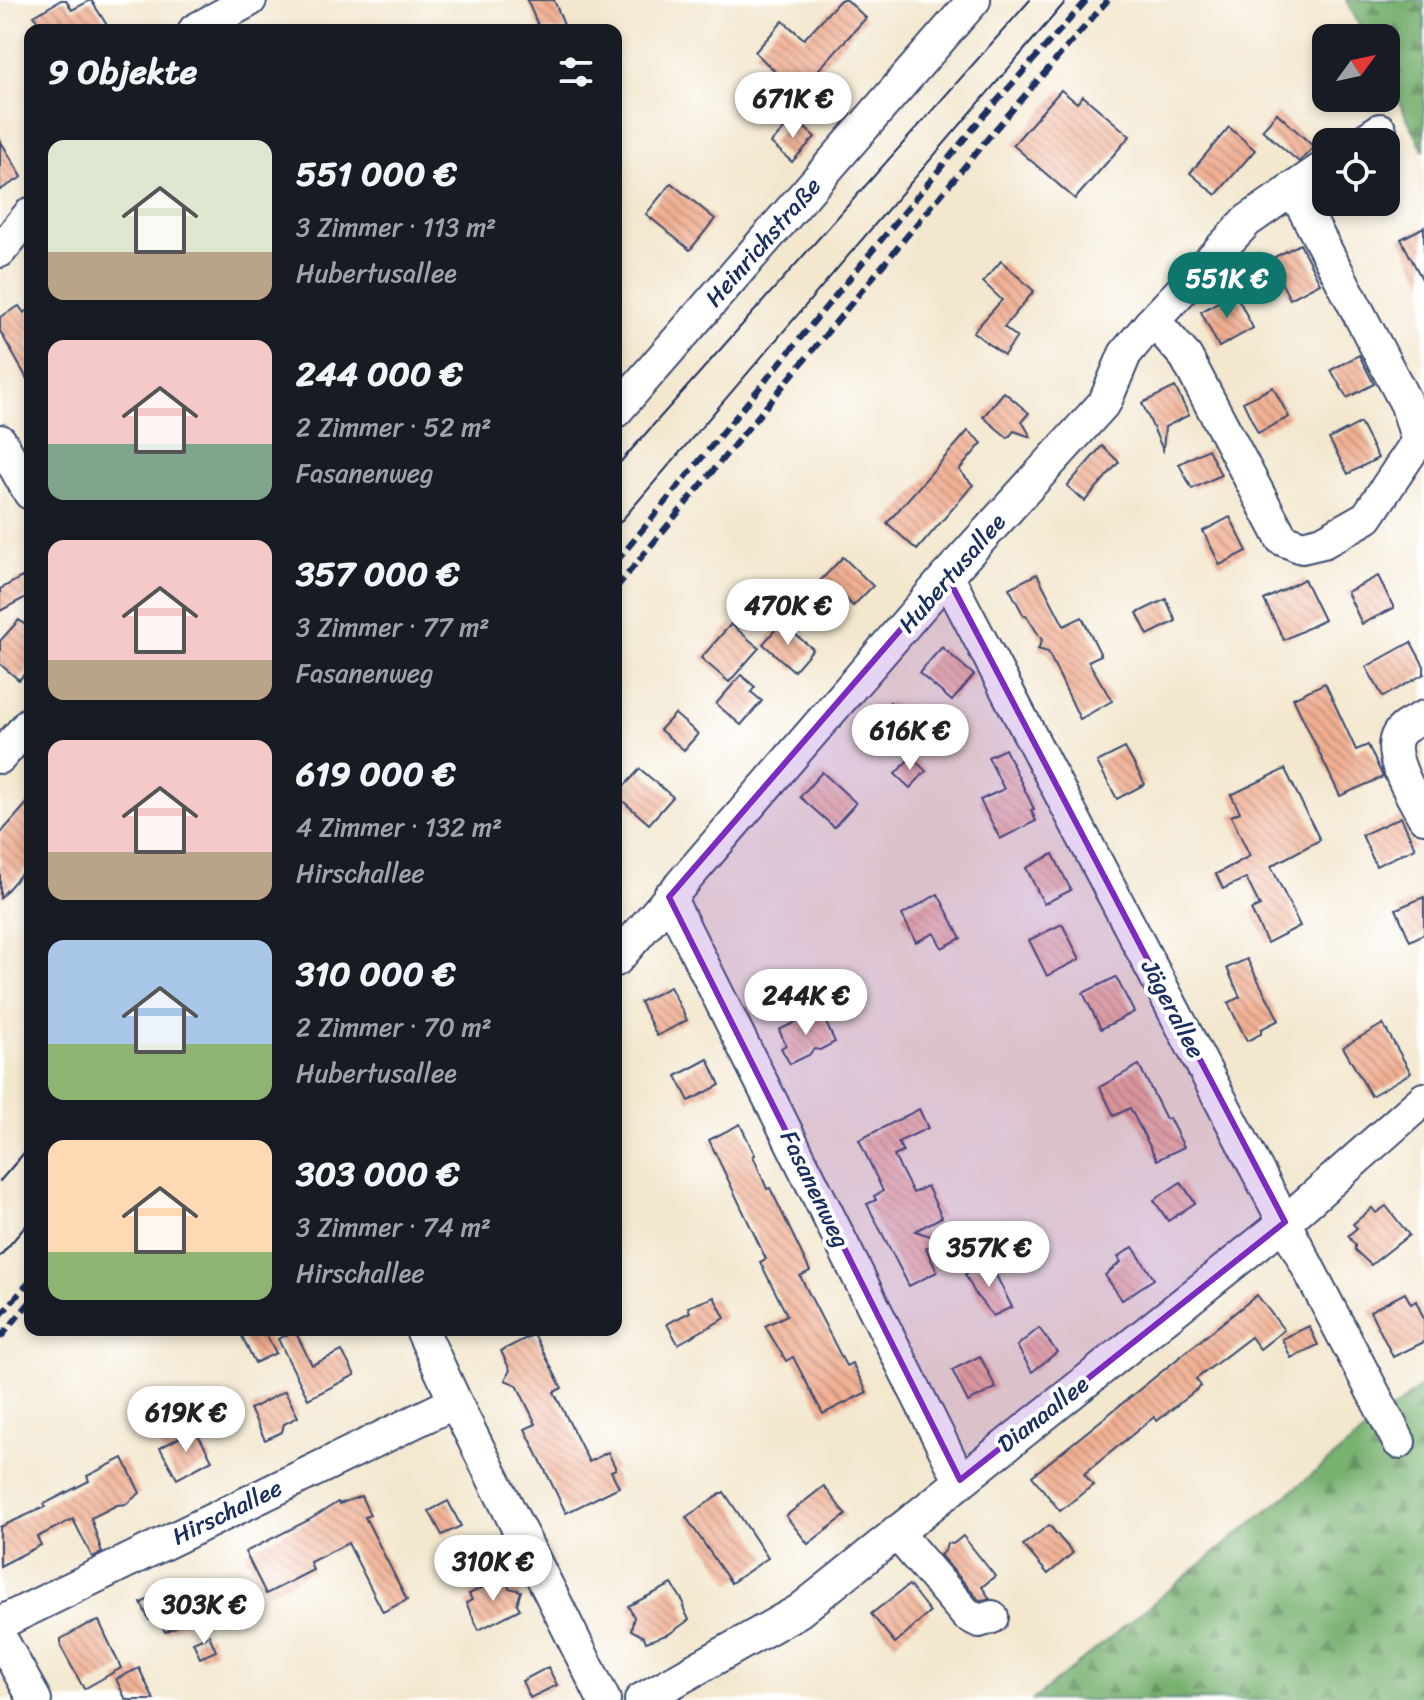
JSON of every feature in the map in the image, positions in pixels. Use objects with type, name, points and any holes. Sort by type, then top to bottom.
[{"type":"street","points":[[206,24],[250,0]]},
{"type":"street","name":"Heinrichstraße","points":[[622,404],[974,0]]},
{"type":"street","name":"Hubertusallee","points":[[622,953],[947,576],[1105,402],[1125,354],[1150,324],[1247,221],[1312,175]]},
{"type":"street","points":[[1150,324],[1164,332],[1186,357],[1282,539],[1302,547],[1323,542],[1367,517],[1418,441],[1407,405],[1293,188]]},
{"type":"street","points":[[0,251],[24,221]]},
{"type":"street","points":[[0,441],[24,483]]},
{"type":"street","name":"Jägerallee","points":[[947,576],[1399,1442]]},
{"type":"street","points":[[1424,717],[1399,733],[1394,745],[1395,759],[1424,817]]},
{"type":"street","points":[[0,757],[24,730]]},
{"type":"street","name":"Fasanenweg","points":[[669,897],[960,1480]]},
{"type":"street","name":"Dianaallee","points":[[641,1700],[799,1611],[1285,1222],[1424,1099]]},
{"type":"street","points":[[425,1336],[604,1700]]},
{"type":"street","name":"Hirschallee","points":[[0,1623],[455,1402]]},
{"type":"street","points":[[896,1532],[967,1615],[979,1621],[992,1617]]},
{"type":"street","points":[[0,1637],[35,1700]]},
{"type":"highlighted area","points":[[947,576],[1285,1222],[960,1480],[669,897]]},
{"type":"green space","points":[[1346,0],[1424,0],[1424,151],[1400,104],[1400,24],[1359,24]]},
{"type":"green space","points":[[1424,1384],[1424,1700],[1033,1700]]},
{"type":"building","points":[[61,0],[66,0],[72,10],[91,0],[106,24],[39,24],[34,16]]},
{"type":"building","points":[[527,0],[554,0],[564,24],[537,24]]},
{"type":"building","points":[[840,0],[847,0],[866,18],[797,93],[755,52],[783,21],[804,39]]},
{"type":"building","points":[[1061,90],[1077,103],[1083,96],[1130,136],[1075,199],[1013,145]]},
{"type":"building","points":[[1277,113],[1312,145],[1312,149],[1299,162],[1262,130]]},
{"type":"building","points":[[794,118],[815,137],[792,162],[771,143]]},
{"type":"building","points":[[1229,127],[1255,150],[1216,195],[1190,173]]},
{"type":"building","points":[[0,140],[22,177],[0,190]]},
{"type":"building","points":[[671,183],[715,219],[690,250],[646,214]]},
{"type":"building","points":[[1424,227],[1424,283],[1401,239]]},
{"type":"building","points":[[1300,244],[1320,283],[1290,299],[1269,260]]},
{"type":"building","points":[[1001,261],[1034,291],[1004,327],[1017,337],[1004,355],[973,332],[1002,300],[983,282]]},
{"type":"building","points":[[1235,292],[1253,328],[1219,347],[1201,312]]},
{"type":"building","points":[[19,306],[24,313],[24,373],[0,331],[0,317]]},
{"type":"building","points":[[1359,355],[1374,384],[1347,398],[1331,370]]},
{"type":"building","points":[[1175,387],[1189,415],[1165,427],[1163,450],[1142,403]]},
{"type":"building","points":[[1273,387],[1289,417],[1258,433],[1243,402]]},
{"type":"building","points":[[1004,392],[1029,413],[1022,421],[1031,437],[1014,431],[1008,438],[983,417]]},
{"type":"building","points":[[1360,423],[1378,458],[1348,474],[1329,439]]},
{"type":"building","points":[[968,431],[982,443],[959,470],[973,485],[917,550],[887,523]]},
{"type":"building","points":[[1102,446],[1119,462],[1085,501],[1067,486]]},
{"type":"building","points":[[1208,449],[1221,475],[1192,489],[1179,464]]},
{"type":"building","points":[[1230,517],[1247,551],[1220,565],[1203,531]]},
{"type":"building","points":[[843,557],[873,586],[853,606],[845,598],[839,604],[825,591],[827,588],[820,581]]},
{"type":"building","points":[[1037,574],[1064,626],[1082,617],[1101,655],[1088,661],[1112,701],[1080,719],[1048,652],[1038,649],[1042,640],[1009,588]]},
{"type":"building","points":[[1378,576],[1394,608],[1362,624],[1347,592]]},
{"type":"building","points":[[22,577],[24,598],[0,611],[0,589]]},
{"type":"building","points":[[1304,579],[1324,620],[1284,640],[1264,600]]},
{"type":"building","points":[[1166,599],[1176,621],[1148,635],[1137,613]]},
{"type":"building","points":[[19,620],[24,624],[24,675],[19,680],[0,664],[0,641]]},
{"type":"building","points":[[781,623],[813,649],[794,671],[763,644]]},
{"type":"building","points":[[731,624],[759,648],[729,682],[701,658]]},
{"type":"building","points":[[1411,642],[1424,666],[1424,674],[1383,697],[1366,667]]},
{"type":"building","points":[[942,647],[974,675],[952,701],[919,673]]},
{"type":"building","points":[[741,675],[755,687],[751,692],[762,701],[741,725],[716,704]]},
{"type":"building","points":[[1325,683],[1356,750],[1368,745],[1383,777],[1340,796],[1293,698]]},
{"type":"building","points":[[890,702],[924,731],[906,753],[872,724]]},
{"type":"building","points":[[675,714],[698,734],[684,750],[660,730]]},
{"type":"building","points":[[1125,748],[1145,784],[1117,799],[1097,762]]},
{"type":"building","points":[[1005,749],[1034,809],[1031,810],[1036,821],[1000,839],[980,800],[1004,789],[988,757]]},
{"type":"building","points":[[911,757],[926,771],[910,788],[895,774]]},
{"type":"building","points":[[640,769],[673,797],[649,824],[622,800],[622,788]]},
{"type":"building","points":[[1285,769],[1320,840],[1271,866],[1300,926],[1267,943],[1251,910],[1260,906],[1246,878],[1223,889],[1216,874],[1250,856],[1231,816],[1240,812],[1231,795]]},
{"type":"building","points":[[822,772],[856,803],[834,827],[800,797]]},
{"type":"building","points":[[24,807],[24,871],[0,898],[0,834]]},
{"type":"building","points":[[1401,817],[1415,848],[1376,866],[1362,835]]},
{"type":"building","points":[[1053,854],[1071,890],[1044,904],[1026,868]]},
{"type":"building","points":[[938,894],[961,938],[942,948],[934,933],[916,942],[902,915]]},
{"type":"building","points":[[1424,897],[1424,934],[1410,941],[1396,909]]},
{"type":"building","points":[[1062,924],[1080,959],[1047,976],[1029,940]]},
{"type":"building","points":[[1247,959],[1279,1020],[1247,1041],[1228,1003],[1240,997],[1227,968]]},
{"type":"building","points":[[1116,977],[1134,1012],[1101,1029],[1083,993]]},
{"type":"building","points":[[670,987],[687,1020],[657,1036],[640,1002]]},
{"type":"building","points":[[820,1010],[835,1042],[820,1050],[814,1049],[809,1055],[790,1064],[781,1048],[786,1045],[779,1030]]},
{"type":"building","points":[[1383,1024],[1411,1073],[1371,1096],[1343,1047]]},
{"type":"building","points":[[708,1059],[720,1085],[689,1101],[676,1076]]},
{"type":"building","points":[[1139,1065],[1184,1147],[1157,1160],[1130,1108],[1114,1116],[1100,1087]]},
{"type":"building","points":[[919,1109],[928,1128],[898,1142],[903,1152],[894,1156],[913,1193],[927,1186],[942,1217],[915,1231],[940,1239],[926,1248],[937,1272],[909,1286],[867,1204],[876,1200],[874,1196],[883,1191],[859,1140]]},
{"type":"building","points":[[740,1124],[767,1189],[770,1188],[810,1271],[800,1276],[846,1366],[852,1363],[867,1392],[823,1414],[793,1357],[786,1361],[765,1326],[787,1315],[760,1262],[766,1259],[709,1140]]},
{"type":"building","points":[[1181,1182],[1195,1203],[1168,1221],[1154,1200]]},
{"type":"building","points":[[1386,1206],[1409,1235],[1371,1265],[1355,1250],[1348,1236],[1357,1228],[1353,1224],[1372,1208],[1376,1213]]},
{"type":"building","points":[[1133,1247],[1154,1279],[1122,1300],[1105,1275],[1121,1262],[1118,1257]]},
{"type":"building","points":[[989,1261],[1012,1307],[993,1316],[976,1295],[965,1274]]},
{"type":"building","points":[[1405,1293],[1411,1304],[1416,1301],[1424,1319],[1424,1342],[1393,1357],[1370,1311]]},
{"type":"building","points":[[1257,1295],[1284,1330],[1260,1349],[1251,1337],[1196,1379],[1201,1386],[1157,1421],[1154,1417],[1084,1474],[1093,1485],[1060,1511],[1032,1476]]},
{"type":"building","points":[[714,1297],[725,1318],[678,1344],[667,1324],[690,1312],[688,1307]]},
{"type":"building","points":[[1309,1326],[1318,1345],[1291,1358],[1282,1339]]},
{"type":"building","points":[[1039,1328],[1057,1352],[1032,1372],[1017,1346]]},
{"type":"building","points":[[242,1336],[267,1336],[276,1353],[255,1363]]},
{"type":"building","points":[[298,1336],[312,1365],[342,1351],[355,1375],[308,1399],[278,1339]]},
{"type":"building","points":[[535,1336],[562,1388],[554,1392],[589,1462],[608,1452],[616,1469],[611,1471],[619,1487],[566,1513],[525,1429],[536,1424],[517,1385],[505,1380],[510,1370],[501,1351]]},
{"type":"building","points":[[980,1356],[996,1388],[968,1402],[952,1370]]},
{"type":"building","points":[[285,1391],[298,1417],[284,1424],[282,1432],[265,1440],[250,1409]]},
{"type":"building","points":[[195,1429],[212,1460],[177,1479],[160,1448]]},
{"type":"building","points":[[123,1458],[140,1493],[126,1504],[117,1505],[91,1518],[102,1553],[92,1557],[73,1519],[37,1537],[41,1545],[0,1566],[0,1527],[45,1507],[44,1504],[89,1481],[87,1476]]},
{"type":"building","points":[[824,1486],[846,1515],[808,1544],[786,1516]]},
{"type":"building","points":[[724,1492],[768,1558],[731,1583],[686,1517]]},
{"type":"building","points":[[361,1496],[370,1515],[365,1517],[407,1600],[383,1612],[348,1543],[310,1562],[313,1570],[266,1594],[245,1552],[338,1502]]},
{"type":"building","points":[[448,1501],[461,1526],[442,1535],[429,1511]]},
{"type":"building","points":[[1049,1525],[1073,1553],[1048,1574],[1023,1545]]},
{"type":"building","points":[[963,1536],[995,1576],[982,1587],[990,1599],[979,1600],[940,1555],[947,1543],[953,1544]]},
{"type":"building","points":[[498,1580],[500,1583],[506,1581],[509,1588],[521,1591],[517,1604],[520,1609],[479,1630],[466,1603],[472,1600],[469,1594]]},
{"type":"building","points":[[672,1584],[684,1603],[689,1620],[669,1634],[646,1642],[644,1637],[631,1630],[634,1617],[628,1606]]},
{"type":"building","points":[[909,1585],[930,1612],[895,1643],[871,1614]]},
{"type":"building","points":[[169,1589],[186,1622],[165,1632],[157,1616],[149,1620],[141,1603]]},
{"type":"building","points":[[99,1621],[121,1668],[84,1689],[61,1647],[61,1639]]},
{"type":"building","points":[[209,1635],[216,1651],[200,1658],[193,1642]]},
{"type":"building","points":[[548,1667],[557,1685],[530,1698],[522,1681]]},
{"type":"building","points":[[139,1668],[154,1700],[126,1700],[116,1679]]},
{"type":"tram line","points":[[622,460],[1030,0]]},
{"type":"tram line","points":[[622,520],[1067,0]]},
{"type":"tram line","points":[[0,1181],[24,1153]]},
{"type":"tram line","points":[[0,1256],[24,1228]]},
{"type":"railway","points":[[622,555],[980,120],[1087,0]]},
{"type":"railway","points":[[622,581],[993,132],[1108,0]]},
{"type":"railway","points":[[0,1316],[24,1288]]},
{"type":"railway","points":[[0,1338],[24,1309]]}]
